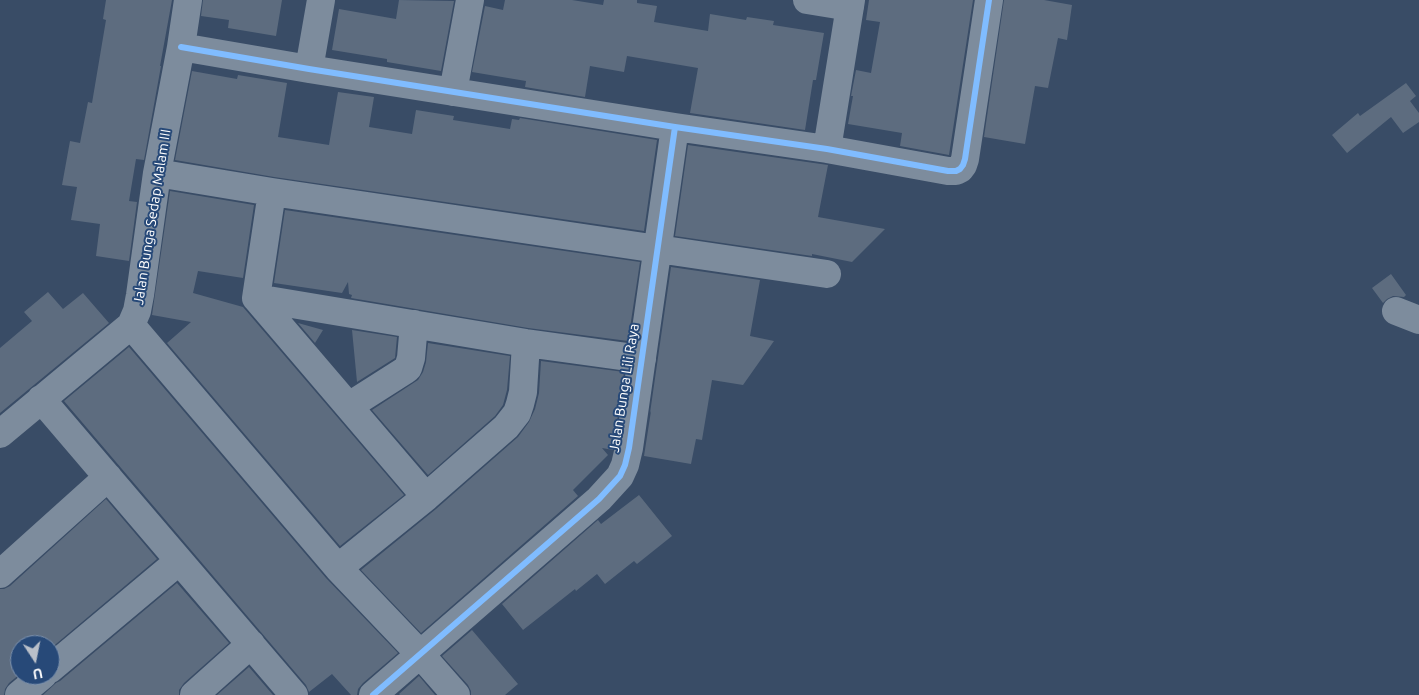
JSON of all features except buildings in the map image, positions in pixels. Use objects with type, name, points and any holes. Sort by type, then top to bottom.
[{"type":"street","name":"Jalan Bunga Sedap Malam III","points":[[131,325],[137,311],[140,295],[158,173],[188,0]]},
{"type":"street","points":[[309,69],[322,0]]},
{"type":"street","points":[[453,92],[470,0]]},
{"type":"street","points":[[807,0],[851,3],[827,149]]},
{"type":"street","points":[[181,47],[309,69],[827,149],[956,171],[960,169],[965,159],[989,0]]},
{"type":"street","name":"Jalan Bunga Lili Raya","points":[[373,695],[599,499],[620,476],[629,448],[675,127]]},
{"type":"street","points":[[158,173],[272,192],[827,274]]},
{"type":"street","points":[[272,192],[256,298],[426,497]]},
{"type":"street","points":[[256,298],[526,343],[642,359]]},
{"type":"street","points":[[349,406],[408,368],[414,324]]},
{"type":"street","points":[[0,434],[131,325],[338,568],[420,654],[456,695]]},
{"type":"street","points":[[338,568],[426,497],[506,427],[517,413],[523,392],[526,343]]},
{"type":"street","points":[[42,399],[294,695]]},
{"type":"street","points":[[0,574],[108,477]]},
{"type":"street","points":[[60,661],[180,561]]},
{"type":"street","points":[[194,695],[251,644]]},
{"type":"street","points":[[18,695],[30,685]]},
{"type":"cycle path","points":[[181,47],[309,69],[827,149],[956,171],[960,169],[965,159],[989,0]]},
{"type":"cycle path","points":[[373,695],[599,499],[620,476],[629,448],[675,127]]}]
